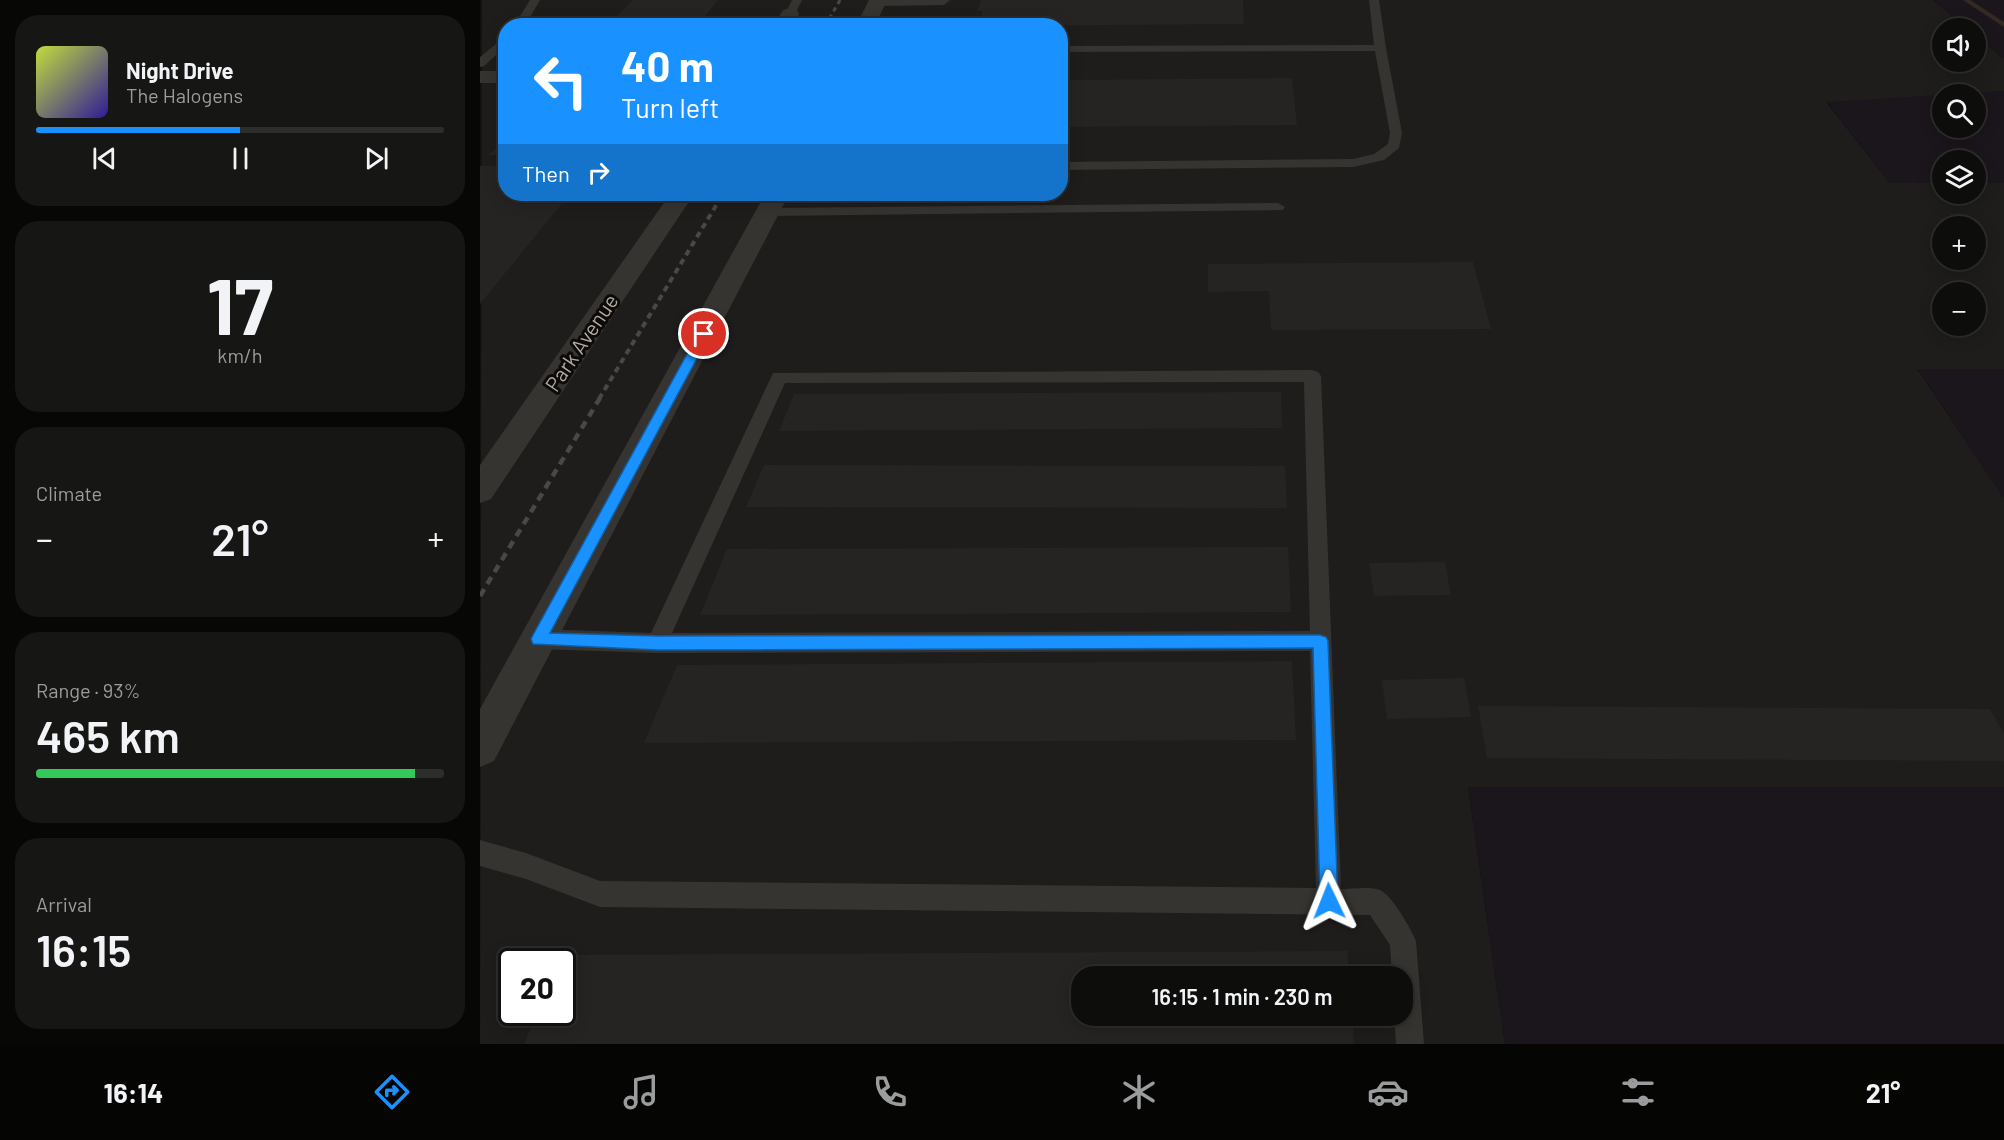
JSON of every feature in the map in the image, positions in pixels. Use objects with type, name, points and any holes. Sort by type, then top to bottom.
[{"type":"street","points":[[869,18],[877,2]]},
{"type":"street","points":[[480,77],[498,77]]},
{"type":"street","name":"Park Avenue","points":[[480,490],[677,201]]},
{"type":"street","points":[[480,748],[772,203]]},
{"type":"lane","points":[[524,18],[535,0]]},
{"type":"lane","points":[[877,2],[944,2],[945,0]]},
{"type":"lane","points":[[1068,166],[1353,163],[1379,157],[1394,145],[1396,133],[1380,48],[1374,0]]},
{"type":"lane","points":[[480,63],[498,46]]},
{"type":"lane","points":[[1068,49],[1380,48]]},
{"type":"lane","points":[[772,203],[1278,207]]},
{"type":"lane","points":[[657,643],[779,377],[1312,376],[1329,901]]},
{"type":"lane","points":[[539,639],[657,643],[1320,641]]},
{"type":"lane","points":[[480,853],[526,866],[600,894],[1377,902],[1404,941],[1410,1044]]},
{"type":"shaded area","points":[[482,0],[1933,0],[1955,18],[1932,18],[1932,72],[1986,72],[1986,44],[2004,59],[2004,91],[1986,92],[1986,84],[1932,84],[1932,96],[1827,103],[1890,183],[1932,183],[1932,204],[1986,204],[1986,183],[2004,183],[2004,369],[1918,370],[2004,498],[2004,787],[1468,787],[1505,1044],[480,1044]]},
{"type":"shaded area","points":[[1933,0],[2004,0],[2004,59],[1986,44],[1986,18],[1955,18]]},
{"type":"shaded area","points":[[2004,91],[2004,183],[1986,183],[1986,150],[1932,150],[1932,183],[1890,183],[1827,102],[1932,96],[1932,138],[1986,138],[1986,92]]},
{"type":"shaded area","points":[[1918,369],[2004,369],[2004,498]]},
{"type":"shaded area","points":[[1468,787],[2004,787],[2004,1044],[1505,1044]]},
{"type":"building","points":[[632,0],[718,0],[704,18],[616,18]]},
{"type":"building","points":[[981,0],[1243,0],[1244,24],[1068,25],[1068,18],[981,18],[983,11],[977,11]]},
{"type":"building","points":[[1292,78],[1297,125],[1068,127],[1068,80]]},
{"type":"building","points":[[498,146],[498,155],[489,155]]},
{"type":"building","points":[[480,166],[498,166],[498,201],[564,201],[480,304]]},
{"type":"building","points":[[1473,262],[1491,329],[1271,330],[1269,291],[1208,292],[1208,264]]},
{"type":"building","points":[[1281,392],[1282,428],[779,431],[794,394]]},
{"type":"building","points":[[764,465],[1285,466],[1287,508],[746,507]]},
{"type":"building","points":[[1288,547],[1291,612],[700,615],[727,549]]},
{"type":"building","points":[[1445,562],[1451,595],[1374,596],[1369,563]]},
{"type":"building","points":[[1292,661],[1296,740],[644,743],[677,665]]},
{"type":"building","points":[[1464,678],[1471,717],[1387,719],[1382,680]]},
{"type":"building","points":[[1478,706],[1990,709],[2004,734],[2004,761],[1487,758]]},
{"type":"building","points":[[1347,951],[1348,966],[1071,966],[1071,1026],[1353,1026],[1354,1044],[524,1044],[531,1026],[576,1026],[576,955]]},
{"type":"waterway","points":[[1966,0],[2004,25]]},
{"type":"railway","points":[[830,18],[840,0]]},
{"type":"railway","points":[[599,399],[719,201]]},
{"type":"railway","points":[[480,596],[600,398]]},
{"type":"route","points":[[704,334],[539,639],[657,643],[1320,641],[1329,901]]}]
